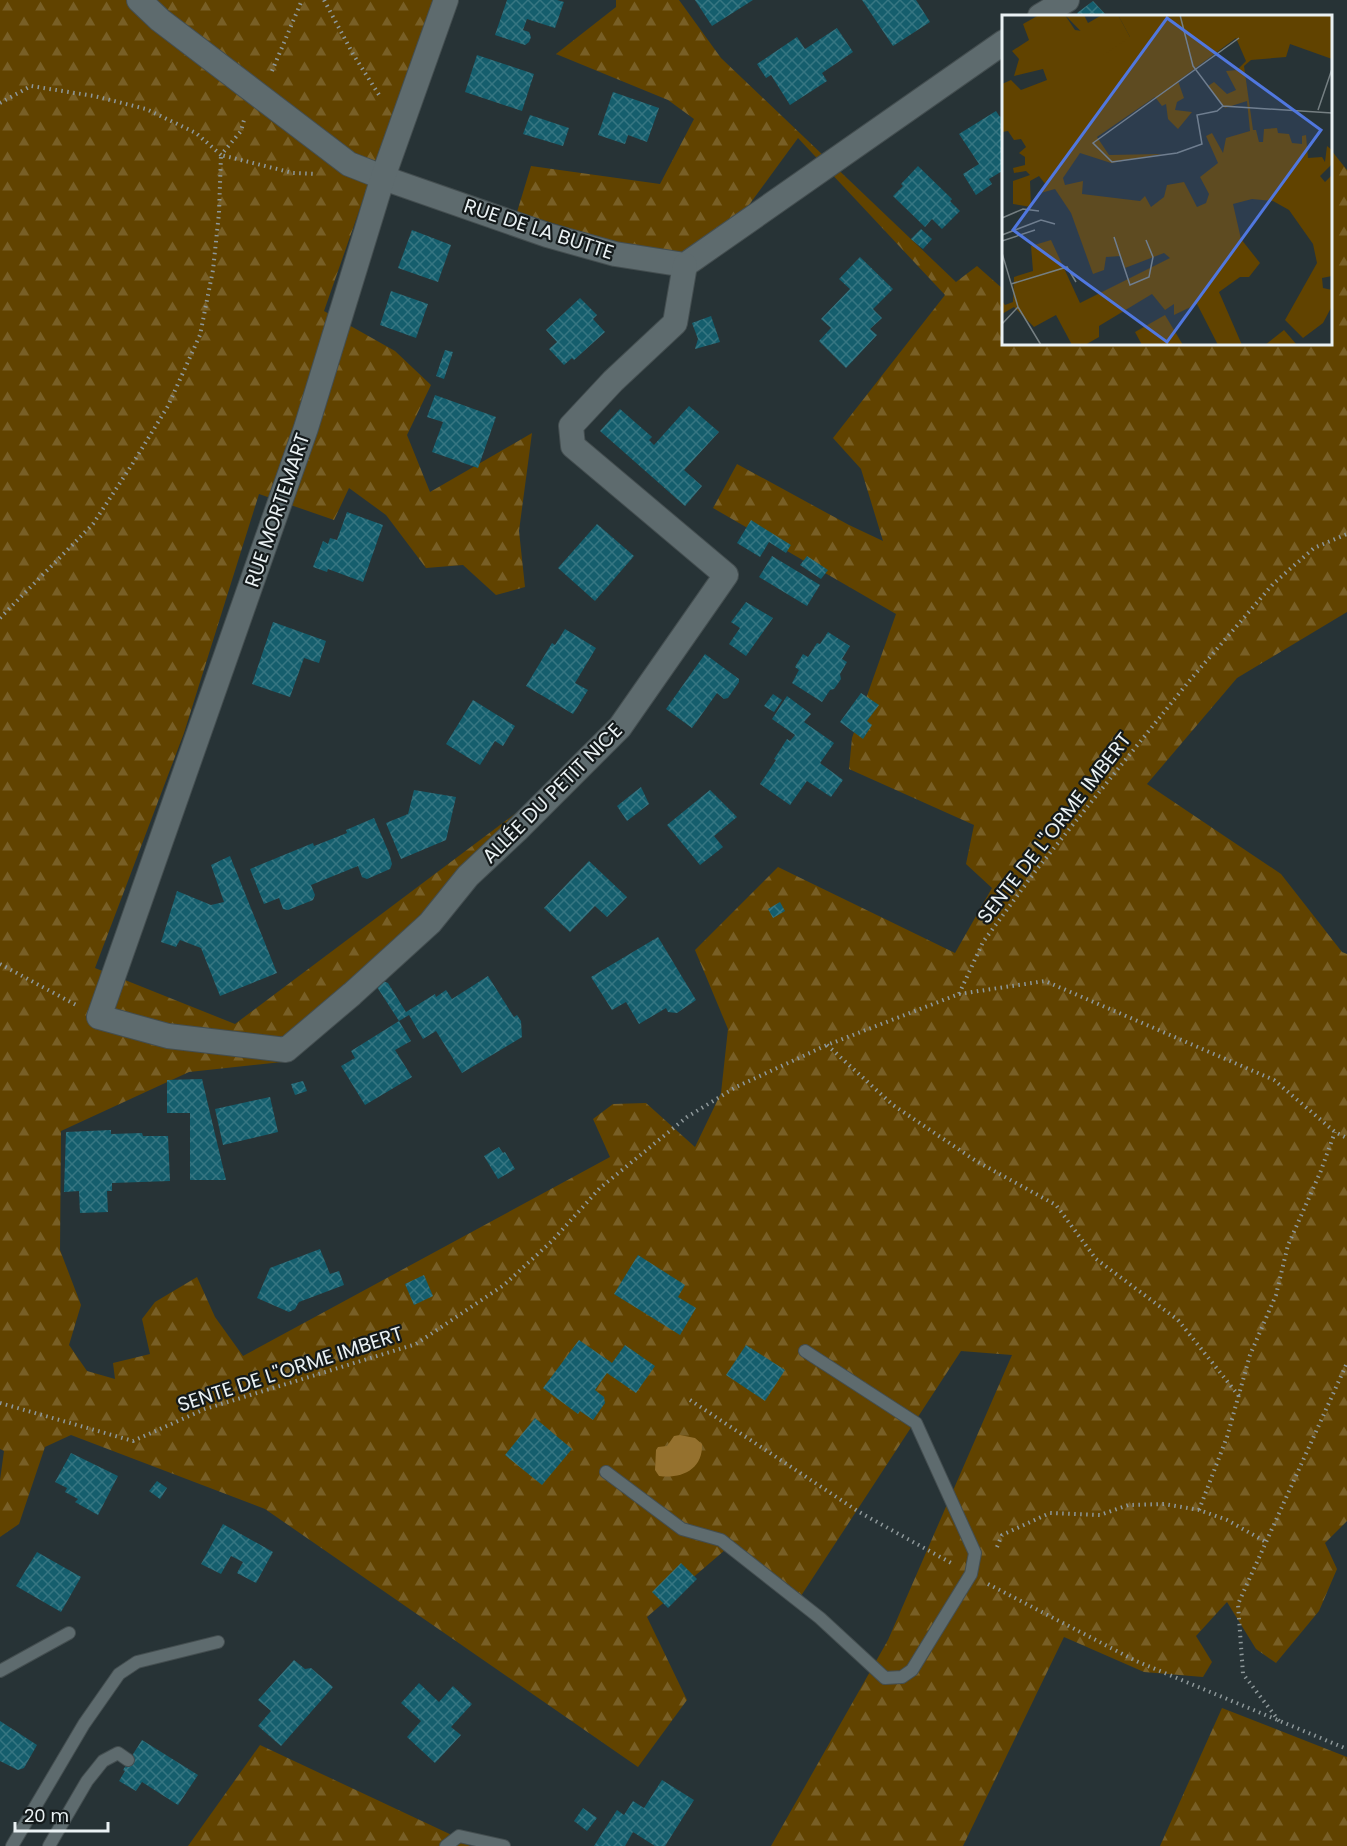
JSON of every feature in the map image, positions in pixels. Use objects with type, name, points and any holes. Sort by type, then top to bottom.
[{"type":"street","name":"RUE DE LA BUTTE","points":[[139,0],[205,56],[350,164],[547,235],[615,254],[685,265]]},
{"type":"street","name":"RUE MORTEMART","points":[[99,1017],[306,428],[383,177],[446,0]]},
{"type":"street","points":[[1042,15],[1067,0]]},
{"type":"street","points":[[685,265],[1002,43]]},
{"type":"street","name":"ALLÉE DU PETIT NICE","points":[[99,1017],[168,1036],[286,1050],[352,994],[430,922],[468,876],[620,727],[726,575],[573,446],[571,426],[613,381],[675,323],[685,265]]},
{"type":"lane","points":[[606,1472],[682,1529],[720,1540],[820,1618],[885,1678],[902,1677],[912,1670],[971,1575],[975,1553],[916,1423],[805,1351]]},
{"type":"lane","points":[[0,1671],[69,1633]]},
{"type":"lane","points":[[12,1846],[84,1724],[125,1668],[137,1662],[218,1642]]},
{"type":"lane","points":[[50,1846],[87,1781],[103,1761],[118,1753],[128,1760]]},
{"type":"lane","points":[[446,1846],[459,1836],[504,1846]]},
{"type":"path","points":[[324,0],[353,54],[381,97],[382,108]]},
{"type":"path","points":[[0,103],[31,86],[94,96],[146,109],[196,133],[221,155],[294,173],[325,175]]},
{"type":"path","points":[[0,618],[93,524],[168,406],[200,335],[213,270],[219,213],[221,155]]},
{"type":"path","name":"SENTE DE L''ORME IMBERT","points":[[0,1403],[133,1441],[205,1409],[416,1344],[504,1285],[552,1241],[600,1188],[687,1117],[736,1087],[827,1045],[959,994],[983,942],[1037,869],[1190,680],[1273,584],[1314,548],[1347,534]]},
{"type":"path","points":[[0,964],[99,1017]]},
{"type":"path","points":[[959,994],[1045,981],[1274,1080],[1335,1132],[1347,1138]]},
{"type":"path","points":[[827,1045],[893,1105],[976,1161],[1056,1205],[1096,1259],[1178,1320],[1239,1396]]},
{"type":"path","points":[[1199,1510],[1227,1437],[1250,1355],[1276,1295],[1288,1245],[1320,1173],[1335,1132]]},
{"type":"path","points":[[1279,1722],[1243,1674],[1238,1604],[1347,1363]]},
{"type":"path","points":[[690,1400],[859,1512],[971,1575],[1136,1661],[1347,1749]]},
{"type":"path","points":[[994,1554],[1002,1535],[1050,1513],[1100,1515],[1128,1505],[1164,1504],[1199,1510],[1227,1520],[1266,1542]]},
{"type":"green space","points":[[0,0],[433,0],[324,311],[395,351],[431,385],[407,435],[430,492],[532,433],[519,531],[525,587],[496,595],[463,565],[426,568],[386,515],[349,488],[334,520],[259,494],[184,733],[95,968],[235,1024],[536,798],[282,1062],[189,1072],[61,1131],[60,1250],[81,1305],[69,1345],[87,1371],[115,1379],[113,1363],[150,1354],[142,1319],[155,1302],[197,1277],[215,1317],[243,1356],[610,1157],[593,1119],[613,1104],[646,1103],[695,1147],[721,1093],[728,1029],[695,950],[778,867],[955,953],[992,888],[966,864],[974,825],[849,769],[852,738],[896,614],[713,508],[737,464],[883,541],[861,469],[833,438],[945,295],[798,138],[702,269],[517,212],[531,166],[660,184],[694,119],[668,100],[556,54],[616,7],[616,0],[679,0],[721,58],[956,282],[977,266],[1002,288],[1002,345],[1332,345],[1332,151],[1347,170],[1347,612],[1237,678],[1147,784],[1281,874],[1342,952],[1347,954],[1347,1521],[1325,1543],[1337,1569],[1319,1611],[1276,1663],[1256,1649],[1227,1602],[1196,1636],[1212,1662],[1203,1677],[1144,1672],[1064,1637],[963,1846],[771,1846],[888,1640],[1012,1355],[961,1351],[797,1602],[725,1550],[647,1617],[687,1700],[638,1767],[265,1509],[71,1435],[45,1447],[19,1524],[0,1537],[0,1480],[4,1451],[0,1449]]},
{"type":"green space","points":[[1222,1708],[1347,1757],[1347,1846],[1160,1846]]},
{"type":"green space","points":[[260,1745],[456,1837],[470,1846],[188,1846]]},
{"type":"shaded area","points":[[674,1436],[695,1438],[702,1444],[699,1460],[695,1466],[683,1474],[659,1476],[655,1470],[656,1450],[658,1447],[667,1446]]},
{"type":"building","points":[[507,0],[564,2],[555,28],[527,19],[523,30],[529,32],[531,37],[525,45],[495,35]]},
{"type":"building","points":[[695,0],[753,0],[712,26]]},
{"type":"building","points":[[862,0],[916,0],[930,22],[893,46]]},
{"type":"building","points":[[1093,1],[1106,15],[1078,15],[1077,13]]},
{"type":"building","points":[[837,28],[853,52],[822,73],[827,81],[790,105],[771,75],[766,78],[757,64],[797,37],[805,49]]},
{"type":"building","points":[[477,55],[534,74],[522,111],[465,92]]},
{"type":"building","points":[[613,92],[659,108],[647,142],[628,135],[625,144],[598,135]]},
{"type":"building","points":[[996,111],[1000,117],[1002,116],[1002,171],[989,179],[992,184],[976,195],[963,174],[979,164],[959,134]]},
{"type":"building","points":[[530,115],[569,128],[563,146],[523,134]]},
{"type":"building","points":[[918,166],[952,199],[950,201],[960,211],[942,229],[932,219],[925,227],[893,196]]},
{"type":"building","points":[[921,229],[932,239],[923,249],[911,239]]},
{"type":"building","points":[[412,230],[451,245],[438,282],[398,268]]},
{"type":"building","points":[[860,257],[893,289],[873,309],[882,318],[870,329],[877,335],[846,368],[819,341],[831,328],[821,319],[850,289],[839,279]]},
{"type":"building","points":[[391,291],[428,304],[416,338],[380,325]]},
{"type":"building","points":[[580,298],[597,315],[593,319],[605,332],[574,360],[572,358],[564,365],[549,349],[557,342],[546,330]]},
{"type":"building","points":[[711,316],[720,342],[695,349],[698,339],[692,323]]},
{"type":"building","points":[[445,350],[453,352],[444,379],[436,376]]},
{"type":"building","points":[[435,395],[496,417],[478,468],[432,452],[443,422],[427,417]]},
{"type":"building","points":[[689,406],[719,432],[684,470],[702,486],[685,506],[600,431],[620,409],[652,437],[649,440],[654,445]]},
{"type":"building","points":[[347,512],[383,525],[363,582],[328,569],[327,572],[313,567],[323,541],[328,544],[330,538],[337,540]]},
{"type":"building","points":[[751,520],[791,545],[786,553],[769,542],[760,557],[737,543]]},
{"type":"building","points":[[597,524],[634,556],[595,601],[558,568]]},
{"type":"building","points":[[772,556],[820,585],[807,606],[759,577]]},
{"type":"building","points":[[807,556],[828,570],[821,579],[800,565]]},
{"type":"building","points":[[746,602],[773,618],[746,656],[729,644],[740,628],[731,622]]},
{"type":"building","points":[[273,622],[326,641],[319,663],[304,658],[290,697],[252,684]]},
{"type":"building","points":[[565,629],[596,648],[575,683],[588,690],[573,714],[526,686],[552,643],[555,645]]},
{"type":"building","points":[[828,632],[850,646],[842,659],[847,662],[840,674],[841,679],[822,702],[792,683],[799,670],[795,667],[803,654],[808,657]]},
{"type":"building","points":[[705,654],[739,679],[739,682],[728,698],[724,699],[717,693],[692,728],[666,709]]},
{"type":"building","points":[[861,693],[879,705],[867,721],[872,725],[863,739],[840,722]]},
{"type":"building","points":[[773,694],[782,700],[774,712],[764,706]]},
{"type":"building","points":[[787,696],[811,714],[804,722],[834,743],[820,763],[843,780],[831,797],[807,781],[790,805],[760,784],[787,739],[790,741],[795,735],[772,719]]},
{"type":"building","points":[[473,700],[515,726],[503,746],[495,741],[480,765],[446,744]]},
{"type":"building","points":[[641,787],[649,804],[627,821],[617,806]]},
{"type":"building","points":[[414,790],[456,797],[446,840],[401,859],[386,823],[408,814]]},
{"type":"building","points":[[710,790],[737,817],[714,836],[723,847],[700,865],[667,825]]},
{"type":"building","points":[[374,818],[389,853],[392,864],[390,869],[367,879],[362,877],[358,866],[311,885],[315,895],[313,900],[288,910],[283,909],[279,898],[264,904],[250,869],[313,843],[314,846],[347,833],[346,830]]},
{"type":"building","points":[[230,856],[277,973],[220,996],[201,948],[180,940],[176,947],[161,942],[177,891],[211,905],[224,902],[211,865]]},
{"type":"building","points":[[589,861],[627,897],[607,917],[595,906],[570,932],[544,908]]},
{"type":"building","points":[[780,902],[785,911],[773,918],[768,909]]},
{"type":"building","points":[[658,937],[696,1000],[677,1013],[668,1012],[666,1008],[639,1024],[626,1002],[612,1010],[591,977]]},
{"type":"building","points":[[488,976],[514,1017],[517,1015],[521,1021],[522,1037],[462,1073],[436,1031],[423,1039],[409,1015],[399,1021],[377,987],[383,981],[388,983],[406,1012],[446,990],[452,999]]},
{"type":"building","points":[[399,1021],[411,1041],[395,1050],[412,1077],[365,1105],[341,1066],[355,1058],[351,1051]]},
{"type":"building","points":[[202,1079],[226,1180],[190,1180],[190,1113],[167,1113],[167,1080]]},
{"type":"building","points":[[303,1081],[307,1091],[295,1095],[291,1084]]},
{"type":"building","points":[[270,1097],[278,1132],[223,1145],[215,1109]]},
{"type":"building","points":[[111,1130],[111,1134],[142,1133],[143,1136],[168,1136],[170,1181],[112,1183],[112,1191],[107,1191],[108,1212],[80,1213],[79,1191],[64,1192],[66,1132]]},
{"type":"building","points":[[499,1147],[503,1153],[505,1152],[515,1169],[498,1179],[484,1156]]},
{"type":"building","points":[[320,1249],[330,1274],[339,1271],[344,1285],[299,1302],[295,1309],[289,1312],[257,1298],[270,1268]]},
{"type":"building","points":[[638,1255],[685,1285],[678,1297],[696,1308],[680,1335],[614,1294]]},
{"type":"building","points":[[424,1275],[433,1296],[414,1305],[405,1284]]},
{"type":"building","points":[[579,1340],[612,1363],[625,1345],[655,1366],[636,1393],[607,1373],[595,1390],[604,1397],[605,1403],[593,1420],[580,1411],[578,1414],[543,1388]]},
{"type":"building","points":[[746,1345],[785,1370],[765,1401],[726,1375]]},
{"type":"building","points":[[535,1418],[572,1449],[542,1485],[505,1455]]},
{"type":"building","points":[[71,1453],[118,1476],[98,1515],[75,1502],[78,1499],[65,1492],[67,1488],[55,1482]]},
{"type":"building","points":[[157,1481],[167,1488],[160,1499],[149,1491]]},
{"type":"building","points":[[223,1524],[273,1552],[256,1583],[237,1573],[243,1562],[231,1556],[221,1574],[201,1564]]},
{"type":"building","points":[[37,1552],[81,1577],[61,1612],[16,1586]]},
{"type":"building","points":[[681,1563],[697,1579],[668,1608],[652,1592]]},
{"type":"building","points":[[294,1660],[305,1669],[311,1668],[333,1687],[281,1746],[258,1726],[271,1711],[258,1700]]},
{"type":"building","points":[[419,1683],[439,1702],[453,1686],[472,1704],[451,1727],[461,1735],[435,1763],[407,1737],[421,1721],[401,1703]]},
{"type":"building","points":[[0,1721],[37,1745],[24,1768],[18,1770],[0,1761]]},
{"type":"building","points":[[142,1740],[198,1775],[178,1805],[142,1782],[136,1791],[119,1781],[125,1771],[123,1770]]},
{"type":"building","points":[[662,1780],[694,1800],[665,1846],[655,1846],[633,1832],[625,1846],[594,1846],[617,1810],[624,1815],[633,1801],[644,1808]]},
{"type":"building","points":[[583,1808],[597,1818],[587,1831],[574,1821]]}]
